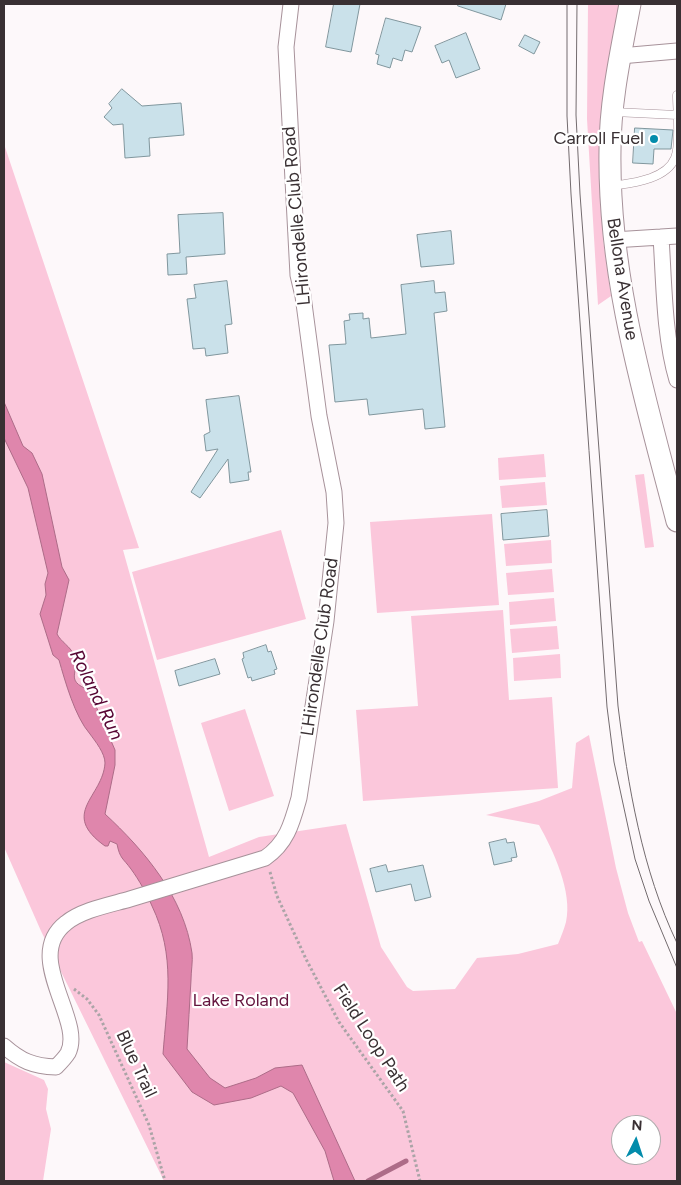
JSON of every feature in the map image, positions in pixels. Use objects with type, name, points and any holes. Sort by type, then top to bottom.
[{"type":"main road","name":"Bellona Avenue","points":[[630,4],[612,112],[610,186],[613,240],[622,294],[672,486],[677,521]]},
{"type":"street","name":"LHirondelle Club Road","points":[[4,1046],[13,1054],[34,1066],[56,1067],[69,1052],[70,1032],[50,961],[52,944],[56,933],[66,922],[106,906],[264,858],[275,851],[284,841],[291,826],[299,798],[326,621],[336,523],[330,466],[320,416],[303,296],[298,275],[286,46],[291,4]]},
{"type":"street","points":[[620,56],[677,51]]},
{"type":"street","points":[[613,240],[677,236]]},
{"type":"street","points":[[661,237],[669,333],[677,380]]},
{"type":"lane","points":[[610,186],[645,180],[671,164],[675,157],[677,95]]},
{"type":"lane","points":[[612,112],[677,115]]},
{"type":"path","name":"Field Loop Path","points":[[264,858],[281,906],[306,960],[339,1022],[403,1111],[420,1181]]},
{"type":"path","name":"Blue Trail","points":[[54,980],[64,981],[86,999],[99,1015],[149,1125],[165,1181]]},
{"type":"green space","points":[[588,4],[619,4],[600,151],[603,239],[611,296],[598,305],[587,119]]},
{"type":"green space","name":"Lake Roland","points":[[4,144],[139,548],[123,550],[209,857],[259,837],[346,824],[381,947],[407,987],[413,991],[455,989],[477,958],[518,954],[558,944],[566,922],[567,898],[556,859],[539,825],[486,815],[539,801],[572,788],[576,743],[589,735],[616,868],[628,913],[639,942],[642,941],[677,1014],[677,1181],[164,1181],[41,931],[4,847]]},
{"type":"green space","points":[[544,454],[546,477],[499,480],[498,458]]},
{"type":"green space","points":[[644,474],[654,547],[645,548],[635,475]]},
{"type":"green space","points":[[545,482],[547,505],[502,508],[500,486]]},
{"type":"green space","points":[[492,514],[499,605],[377,613],[370,522]]},
{"type":"green space","points":[[281,530],[306,619],[157,660],[132,572]]},
{"type":"green space","points":[[551,540],[552,563],[506,566],[504,544]]},
{"type":"green space","points":[[552,569],[554,592],[508,595],[506,573]]},
{"type":"green space","points":[[554,598],[556,621],[510,625],[509,602]]},
{"type":"green space","points":[[503,610],[509,700],[552,697],[558,788],[363,801],[356,710],[418,706],[411,616]]},
{"type":"green space","points":[[557,626],[559,649],[512,653],[510,629]]},
{"type":"green space","points":[[560,654],[561,678],[514,681],[513,658]]},
{"type":"green space","points":[[245,709],[274,796],[229,811],[201,723]]},
{"type":"green space","points":[[4,1062],[44,1080],[48,1089],[46,1109],[51,1129],[43,1181],[4,1181]]},
{"type":"shaded area","points":[[4,402],[23,446],[32,453],[42,474],[62,567],[69,580],[57,634],[74,655],[76,661],[75,679],[77,683],[89,690],[115,750],[115,765],[105,814],[134,843],[160,876],[181,913],[188,932],[192,959],[187,1049],[210,1078],[225,1088],[256,1078],[275,1068],[302,1065],[355,1181],[334,1181],[325,1151],[293,1093],[281,1086],[251,1098],[214,1105],[192,1092],[163,1054],[168,979],[167,961],[160,925],[148,897],[121,856],[117,844],[110,841],[108,846],[105,846],[92,834],[85,824],[84,814],[103,775],[105,759],[75,709],[59,660],[53,655],[40,614],[46,595],[45,584],[48,573],[28,488],[4,438]]},
{"type":"building","points":[[334,4],[360,4],[351,52],[326,47]]},
{"type":"building","points":[[458,4],[506,4],[501,20],[458,6]]},
{"type":"building","points":[[386,18],[421,27],[412,52],[405,50],[402,61],[393,58],[390,68],[377,64],[379,55],[376,54]]},
{"type":"building","points":[[466,33],[480,69],[456,78],[449,60],[442,63],[435,46]]},
{"type":"building","points":[[525,35],[540,42],[534,54],[519,46]]},
{"type":"building","points":[[122,89],[142,106],[181,103],[184,135],[149,138],[150,156],[125,158],[123,124],[113,125],[104,117],[112,108],[109,104]]},
{"type":"building","name":"Carroll Fuel","points":[[635,128],[673,130],[671,149],[654,149],[653,164],[633,163]]},
{"type":"building","points":[[223,213],[225,254],[186,257],[187,274],[168,275],[167,254],[180,253],[178,215]]},
{"type":"building","points":[[451,231],[454,264],[421,267],[417,235]]},
{"type":"building","points":[[227,281],[232,324],[225,325],[228,353],[206,356],[205,348],[193,349],[187,299],[196,298],[194,285]]},
{"type":"building","points":[[434,281],[435,293],[445,292],[447,311],[434,313],[445,427],[425,429],[423,409],[369,415],[367,399],[335,402],[329,345],[346,344],[344,321],[350,320],[349,314],[363,313],[363,319],[369,318],[371,338],[406,334],[401,285]]},
{"type":"building","points":[[239,396],[251,472],[248,472],[249,480],[230,483],[228,459],[200,498],[191,492],[218,449],[206,451],[204,435],[210,432],[206,400]]},
{"type":"building","points":[[547,510],[549,536],[503,540],[501,514]]},
{"type":"building","points":[[266,645],[268,652],[271,651],[277,669],[274,670],[275,674],[252,681],[251,677],[248,678],[242,659],[244,658],[243,653]]},
{"type":"building","points":[[215,659],[220,674],[179,686],[175,671]]},
{"type":"building","points":[[506,839],[507,843],[514,842],[517,857],[511,858],[512,861],[494,865],[489,843]]},
{"type":"building","points":[[386,865],[388,872],[423,865],[431,897],[415,901],[411,884],[376,892],[370,869]]},
{"type":"waterway","points":[[368,1181],[406,1161]]},
{"type":"tram line","points":[[567,4],[567,116],[571,194],[607,707],[614,762],[635,859],[649,901],[677,968]]},
{"type":"tram line","points":[[577,4],[576,115],[580,194],[618,706],[638,827],[654,886],[677,943]]},
{"type":"place","name":"Carroll Fuel","points":[[654,139]]},
{"type":"water label","name":"Roland Run","points":[[96,695]]}]
